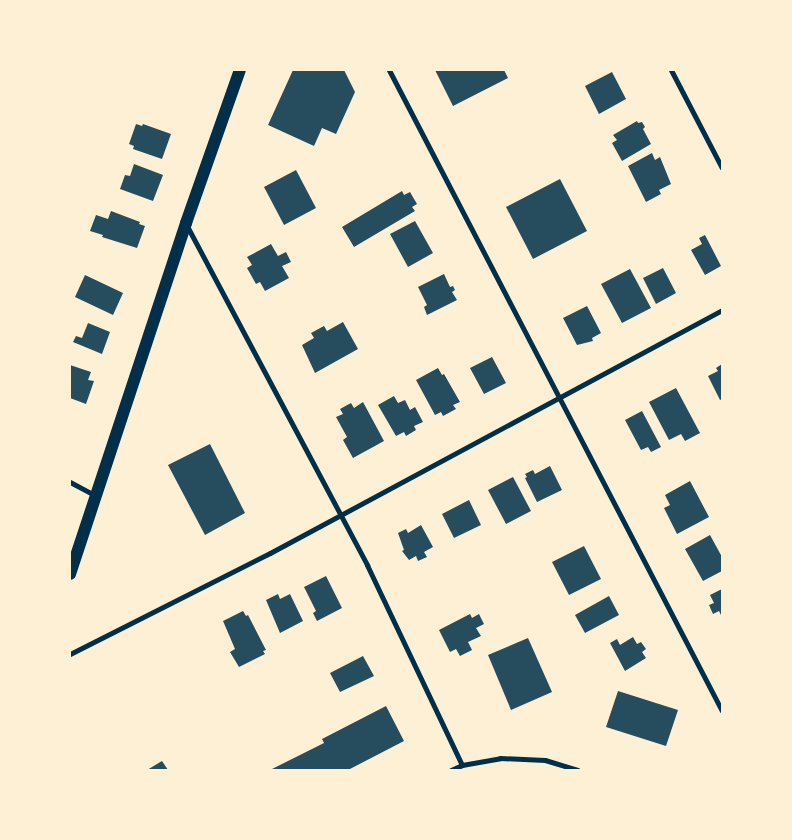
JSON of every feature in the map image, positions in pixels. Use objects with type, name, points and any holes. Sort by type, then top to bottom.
[{"type":"main road","points":[[70,574],[186,223],[240,70]]},
{"type":"street","points":[[389,70],[722,711]]},
{"type":"street","points":[[671,70],[722,168]]},
{"type":"street","points":[[186,223],[367,565],[462,765]]},
{"type":"street","points":[[70,654],[270,553],[339,514],[722,310]]},
{"type":"street","points":[[70,482],[96,496]]},
{"type":"street","points":[[451,770],[462,765],[500,758],[545,760],[578,770]]},
{"type":"building","points":[[293,70],[344,70],[355,92],[336,134],[322,128],[314,146],[268,125]]},
{"type":"building","points":[[435,70],[504,70],[508,78],[453,106]]},
{"type":"building","points":[[612,72],[626,99],[599,114],[585,86]]},
{"type":"building","points":[[637,121],[638,123],[642,122],[645,127],[643,129],[651,144],[622,161],[612,143],[617,140],[613,135]]},
{"type":"building","points":[[136,124],[142,126],[143,124],[171,134],[162,159],[133,149],[134,146],[129,144]]},
{"type":"building","points":[[652,153],[655,160],[660,157],[671,184],[659,190],[661,194],[646,202],[628,166]]},
{"type":"building","points":[[134,164],[163,175],[153,201],[120,189],[125,175],[130,176]]},
{"type":"building","points":[[296,170],[316,208],[284,225],[264,187]]},
{"type":"building","points":[[560,179],[587,231],[533,259],[506,207]]},
{"type":"building","points":[[402,191],[404,195],[410,192],[417,204],[412,207],[415,211],[354,247],[342,227]]},
{"type":"building","points":[[111,211],[140,222],[139,224],[145,226],[137,248],[102,237],[103,235],[90,231],[96,215],[108,219]]},
{"type":"building","points":[[415,221],[433,253],[408,267],[390,234]]},
{"type":"building","points":[[705,235],[721,266],[705,275],[691,250],[702,244],[699,238]]},
{"type":"building","points":[[271,244],[278,256],[286,252],[291,262],[282,266],[289,278],[265,291],[260,282],[256,284],[247,268],[252,265],[247,257]]},
{"type":"building","points":[[663,268],[676,293],[656,304],[643,278]]},
{"type":"building","points":[[630,269],[651,308],[622,323],[601,284]]},
{"type":"building","points":[[444,274],[450,287],[453,286],[455,290],[452,292],[457,300],[427,315],[424,307],[427,305],[418,287]]},
{"type":"building","points":[[85,275],[123,293],[113,315],[75,297]]},
{"type":"building","points":[[587,306],[601,333],[592,338],[593,341],[577,345],[563,318]]},
{"type":"building","points":[[343,322],[358,349],[315,373],[302,345],[314,338],[311,333],[324,326],[327,331]]},
{"type":"building","points":[[88,323],[110,332],[102,354],[73,342],[76,336],[82,338]]},
{"type":"building","points":[[492,357],[506,383],[484,394],[470,368]]},
{"type":"building","points":[[722,364],[722,399],[720,400],[708,376],[718,371],[716,368]]},
{"type":"building","points":[[70,365],[91,372],[88,380],[94,381],[86,404],[70,398]]},
{"type":"building","points":[[438,368],[442,375],[444,374],[460,402],[453,405],[456,409],[443,416],[441,412],[435,415],[416,380]]},
{"type":"building","points":[[676,388],[700,433],[685,441],[681,434],[669,440],[649,402]]},
{"type":"building","points":[[394,396],[398,403],[405,400],[410,410],[415,407],[423,422],[414,426],[416,430],[406,436],[404,432],[396,436],[378,405]]},
{"type":"building","points":[[363,402],[384,441],[353,458],[343,440],[347,437],[336,417],[343,414],[340,409],[351,403],[354,408]]},
{"type":"building","points":[[642,411],[661,447],[651,452],[648,447],[641,450],[625,420]]},
{"type":"building","points":[[210,444],[245,513],[205,535],[168,465]]},
{"type":"building","points":[[550,466],[562,490],[537,502],[525,478],[527,477],[525,474],[533,470],[535,474]]},
{"type":"building","points":[[513,477],[531,511],[506,524],[488,490]]},
{"type":"building","points":[[690,481],[709,517],[677,534],[664,508],[670,505],[665,495]]},
{"type":"building","points":[[469,500],[481,525],[454,538],[442,514]]},
{"type":"building","points":[[421,525],[433,547],[424,552],[427,557],[418,561],[416,556],[409,560],[402,551],[404,550],[398,533],[406,529],[408,533]]},
{"type":"building","points":[[710,535],[722,557],[722,571],[703,581],[685,549]]},
{"type":"building","points":[[584,546],[601,579],[569,595],[552,562]]},
{"type":"building","points":[[326,576],[342,608],[317,621],[313,613],[316,611],[304,587]]},
{"type":"building","points":[[722,589],[722,617],[719,611],[713,614],[709,605],[714,603],[710,595]]},
{"type":"building","points":[[278,594],[280,599],[290,594],[303,621],[280,633],[266,600]]},
{"type":"building","points":[[609,596],[619,615],[585,633],[575,615]]},
{"type":"building","points":[[243,611],[246,616],[248,615],[266,650],[263,651],[265,654],[239,667],[230,652],[235,649],[223,621]]},
{"type":"building","points":[[470,614],[472,618],[479,614],[484,624],[476,628],[481,636],[468,642],[472,650],[460,656],[456,649],[450,652],[439,630]]},
{"type":"building","points":[[633,637],[637,644],[641,642],[646,649],[642,652],[646,658],[625,671],[610,643],[617,639],[620,645]]},
{"type":"building","points":[[528,638],[552,692],[511,710],[488,655]]},
{"type":"building","points":[[363,656],[374,676],[340,692],[330,673]]},
{"type":"building","points":[[618,691],[678,710],[666,746],[606,727]]},
{"type":"building","points":[[386,706],[404,741],[348,770],[270,770],[324,743],[322,739]]},
{"type":"building","points":[[162,761],[168,770],[147,770]]}]
